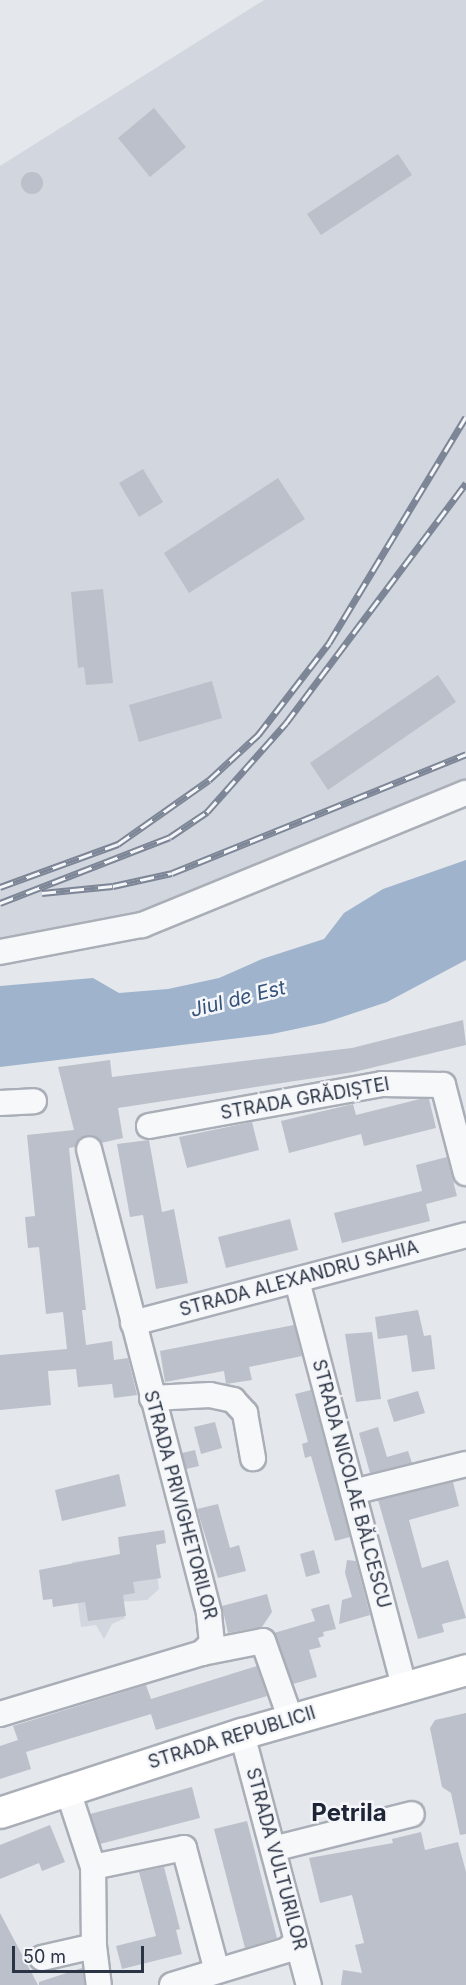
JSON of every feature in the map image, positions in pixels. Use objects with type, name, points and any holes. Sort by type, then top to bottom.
[{"type":"main road","name":"STRADA REPUBLICII","points":[[0,1813],[67,1788],[242,1734],[466,1670]]},
{"type":"street","points":[[0,952],[142,925],[466,793]]},
{"type":"street","name":"STRADA GRĂDIȘTEI","points":[[149,1126],[382,1084],[443,1086],[466,1173]]},
{"type":"street","points":[[0,1103],[34,1101]]},
{"type":"street","name":"STRADA PRIVIGHETORILOR","points":[[89,1149],[132,1323],[210,1612],[212,1643],[202,1653]]},
{"type":"street","name":"STRADA ALEXANDRU SAHIA","points":[[132,1323],[466,1235]]},
{"type":"street","name":"STRADA NICOLAE BĂLCESCU","points":[[297,1281],[404,1686]]},
{"type":"street","points":[[152,1398],[210,1395],[233,1400],[245,1413],[253,1458]]},
{"type":"street","points":[[353,1492],[466,1464]]},
{"type":"street","points":[[0,1714],[202,1653],[264,1641],[291,1720]]},
{"type":"street","name":"STRADA VULTURILOR","points":[[242,1734],[309,1985]]},
{"type":"street","points":[[67,1788],[93,1868],[94,1946],[99,1985]]},
{"type":"street","points":[[273,1849],[412,1814]]},
{"type":"street","points":[[93,1868],[184,1848],[217,1971]]},
{"type":"street","points":[[172,1985],[287,1950],[297,1941]]},
{"type":"street","points":[[42,1959],[94,1946]]},
{"type":"shaded area","points":[[264,0],[466,0],[466,782],[134,919],[0,939],[0,166]]},
{"type":"shaded area","points":[[154,1551],[159,1589],[147,1600],[119,1602],[125,1618],[112,1624],[104,1639],[96,1625],[81,1627],[72,1562]]},
{"type":"water","name":"Jiul de Est","points":[[466,860],[466,960],[387,1002],[324,1023],[272,1034],[0,1067],[0,986],[93,978],[119,993],[168,989],[219,978],[262,959],[324,939],[344,913],[383,889]]},
{"type":"building","points":[[154,108],[186,147],[150,177],[118,138]]},
{"type":"building","points":[[398,154],[412,175],[321,235],[307,214]]},
{"type":"building","points":[[32,172],[40,175],[43,183],[40,191],[32,194],[24,191],[21,183],[24,175]]},
{"type":"building","points":[[143,469],[163,502],[139,517],[119,483]]},
{"type":"building","points":[[278,478],[305,519],[189,593],[164,553]]},
{"type":"building","points":[[103,589],[113,683],[86,685],[84,667],[78,668],[71,592]]},
{"type":"building","points":[[438,675],[456,702],[328,790],[310,763]]},
{"type":"building","points":[[212,681],[222,718],[139,742],[129,705]]},
{"type":"building","points":[[463,1020],[466,1045],[354,1072],[118,1108],[123,1138],[101,1143],[92,1135],[79,1138],[75,1147],[69,1148],[86,1310],[82,1310],[86,1345],[112,1341],[114,1360],[128,1358],[137,1395],[114,1398],[112,1384],[78,1387],[76,1369],[48,1371],[51,1405],[0,1410],[0,1355],[67,1349],[63,1312],[46,1314],[39,1247],[28,1248],[25,1217],[35,1216],[27,1135],[74,1130],[58,1067],[110,1060],[112,1077],[352,1048]]},
{"type":"building","points":[[420,1099],[429,1099],[436,1128],[364,1146],[361,1134],[289,1153],[281,1121],[353,1104],[356,1115]]},
{"type":"building","points":[[252,1122],[259,1150],[187,1168],[179,1137]]},
{"type":"building","points":[[149,1140],[162,1212],[174,1209],[188,1283],[156,1289],[143,1215],[130,1217],[117,1144]]},
{"type":"building","points":[[447,1157],[457,1196],[426,1204],[430,1221],[342,1243],[334,1213],[422,1191],[416,1165]]},
{"type":"building","points":[[290,1219],[298,1250],[226,1268],[218,1237]]},
{"type":"building","points":[[418,1310],[424,1336],[431,1335],[435,1369],[412,1372],[407,1335],[378,1339],[375,1317]]},
{"type":"building","points":[[294,1325],[302,1356],[249,1367],[252,1380],[226,1384],[224,1371],[165,1382],[160,1351]]},
{"type":"building","points":[[372,1332],[381,1399],[356,1402],[345,1334]]},
{"type":"building","points":[[311,1390],[350,1537],[335,1541],[311,1456],[305,1458],[302,1444],[308,1442],[295,1394]]},
{"type":"building","points":[[418,1391],[425,1413],[394,1422],[387,1400]]},
{"type":"building","points":[[215,1422],[222,1448],[201,1454],[194,1427]]},
{"type":"building","points":[[378,1427],[387,1457],[408,1451],[412,1463],[370,1473],[359,1433]]},
{"type":"building","points":[[195,1450],[199,1466],[186,1469],[182,1453]]},
{"type":"building","points":[[119,1474],[126,1506],[62,1521],[55,1490]]},
{"type":"building","points":[[453,1482],[459,1506],[409,1520],[422,1568],[448,1560],[466,1618],[442,1624],[444,1632],[418,1639],[378,1500]]},
{"type":"building","points":[[218,1504],[230,1548],[239,1545],[246,1571],[218,1578],[197,1509]]},
{"type":"building","points":[[164,1530],[166,1543],[156,1545],[161,1578],[133,1582],[135,1593],[123,1595],[126,1616],[88,1621],[85,1602],[53,1607],[52,1599],[43,1600],[39,1570],[120,1554],[118,1537]]},
{"type":"building","points":[[314,1550],[320,1573],[306,1577],[300,1554]]},
{"type":"building","points":[[347,1560],[356,1561],[370,1615],[339,1624],[342,1600],[352,1597],[345,1573]]},
{"type":"building","points":[[267,1594],[272,1612],[262,1627],[228,1633],[222,1606]]},
{"type":"building","points":[[329,1604],[336,1629],[323,1632],[324,1636],[318,1638],[321,1647],[309,1650],[317,1677],[293,1684],[274,1633],[315,1621],[311,1609]]},
{"type":"building","points":[[257,1666],[267,1696],[156,1730],[151,1714],[26,1752],[31,1769],[0,1779],[0,1746],[18,1740],[13,1726],[146,1685],[151,1699]]},
{"type":"building","points":[[466,1713],[466,1834],[460,1835],[451,1793],[442,1787],[430,1728],[435,1720]]},
{"type":"building","points":[[192,1787],[200,1818],[100,1844],[90,1814]]},
{"type":"building","points":[[247,1821],[277,1938],[245,1948],[214,1829]]},
{"type":"building","points":[[50,1825],[65,1862],[42,1871],[39,1863],[0,1879],[0,1845]]},
{"type":"building","points":[[421,1832],[425,1850],[458,1842],[466,1872],[466,1985],[341,1985],[343,1970],[362,1973],[355,1945],[364,1943],[352,1895],[320,1903],[309,1858],[393,1843],[392,1839]]},
{"type":"building","points":[[164,1867],[180,1929],[176,1930],[182,1954],[122,1969],[116,1946],[156,1936],[139,1872]]},
{"type":"building","points":[[0,1913],[38,1985],[0,1985]]},
{"type":"building","points":[[82,1968],[85,1985],[39,1985],[39,1982]]},
{"type":"railway","points":[[0,887],[118,844],[209,780],[258,735],[329,643],[466,417]]},
{"type":"railway","points":[[0,903],[170,837],[207,812],[286,723],[466,483]]},
{"type":"railway","points":[[42,893],[113,886],[172,873],[466,754]]},
{"type":"district","name":"Petrila","points":[[349,1813]]}]
